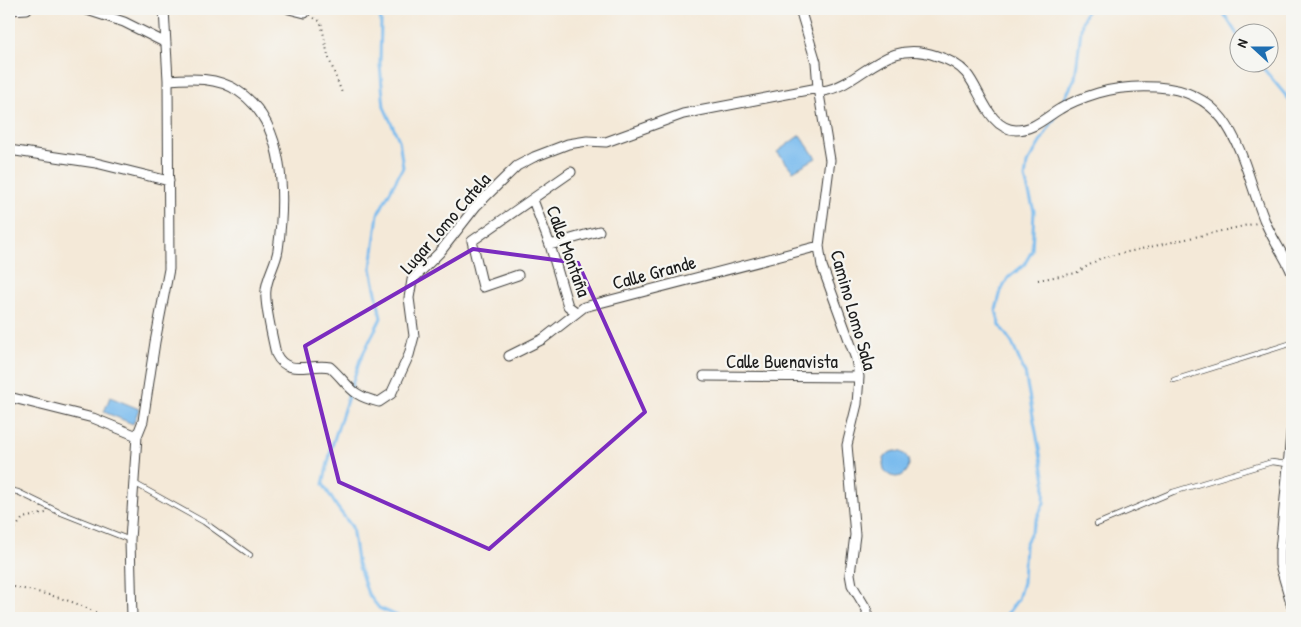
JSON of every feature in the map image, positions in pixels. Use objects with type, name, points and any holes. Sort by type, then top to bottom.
[{"type":"street","points":[[9,10],[27,9]]},
{"type":"street","points":[[84,9],[124,22],[166,44]]},
{"type":"street","points":[[132,618],[130,540],[137,436],[143,421],[169,269],[168,80],[164,9]]},
{"type":"street","points":[[289,9],[305,13]]},
{"type":"street","name":"Camino Lomo Sala","points":[[800,9],[816,62],[818,88],[830,160],[819,246],[822,266],[856,360],[859,377],[857,404],[847,445],[855,535],[850,574],[852,585],[867,610],[867,618]]},
{"type":"street","points":[[818,88],[822,91],[831,90],[867,67],[899,54],[916,52],[934,55],[956,64],[966,73],[997,121],[1006,127],[1019,130],[1042,121],[1060,108],[1109,89],[1140,86],[1186,91],[1208,103],[1230,128],[1265,222],[1292,272]]},
{"type":"street","name":"Lugar Lomo Catela","points":[[168,80],[194,78],[221,83],[239,91],[257,108],[270,132],[280,163],[281,219],[278,252],[265,291],[276,354],[280,362],[292,368],[330,367],[351,391],[366,399],[379,402],[390,394],[409,355],[414,336],[408,298],[412,280],[440,252],[476,206],[518,166],[534,157],[568,144],[588,141],[606,142],[683,114],[818,88]]},
{"type":"street","points":[[9,150],[96,163],[169,181]]},
{"type":"street","points":[[518,275],[483,287],[472,241],[571,172]]},
{"type":"street","name":"Calle Montaña","points":[[533,200],[550,245],[568,306],[576,312]]},
{"type":"street","points":[[550,245],[599,231]]},
{"type":"street","name":"Calle Grande","points":[[509,356],[543,339],[584,307],[819,246]]},
{"type":"street","name":"Calle Buenavista","points":[[704,376],[859,377]]},
{"type":"street","points":[[9,397],[93,418],[137,436]]},
{"type":"street","points":[[1292,424],[1280,551],[1280,565],[1292,606]]},
{"type":"lane","points":[[1174,380],[1292,343]]},
{"type":"lane","points":[[1097,524],[1173,492],[1272,462],[1287,464]]},
{"type":"lane","points":[[134,484],[204,522],[250,555]]},
{"type":"lane","points":[[9,490],[18,492],[59,512],[130,540]]},
{"type":"path","points":[[305,13],[321,22],[328,56],[342,93]]},
{"type":"path","points":[[1038,280],[1076,273],[1100,258],[1265,222]]},
{"type":"path","points":[[9,536],[23,518],[59,512]]},
{"type":"path","points":[[9,586],[62,598],[86,606],[106,618]]},
{"type":"highlighted area","points":[[473,249],[578,263],[645,412],[489,549],[339,482],[305,346]]},
{"type":"water","points":[[800,135],[816,158],[793,171],[777,152]]},
{"type":"water","points":[[110,397],[139,409],[133,424],[104,412]]},
{"type":"water","points":[[896,451],[905,455],[909,464],[905,473],[896,477],[887,473],[883,464],[887,455]]},
{"type":"waterway","points":[[377,9],[381,21],[380,65],[384,107],[399,140],[403,167],[378,214],[371,268],[381,318],[360,360],[332,446],[323,484],[352,527],[357,561],[368,594],[379,608],[402,618]]},
{"type":"waterway","points":[[1061,106],[1075,78],[1082,22],[1087,9]]},
{"type":"waterway","points":[[1221,9],[1229,22]]},
{"type":"waterway","points":[[1266,72],[1292,103]]},
{"type":"waterway","points":[[1004,618],[1018,599],[1023,582],[1025,545],[1044,503],[1045,480],[1025,373],[1012,343],[1000,326],[996,310],[1001,291],[1008,278],[1024,265],[1032,251],[1034,211],[1025,178],[1027,164],[1056,116]]}]
